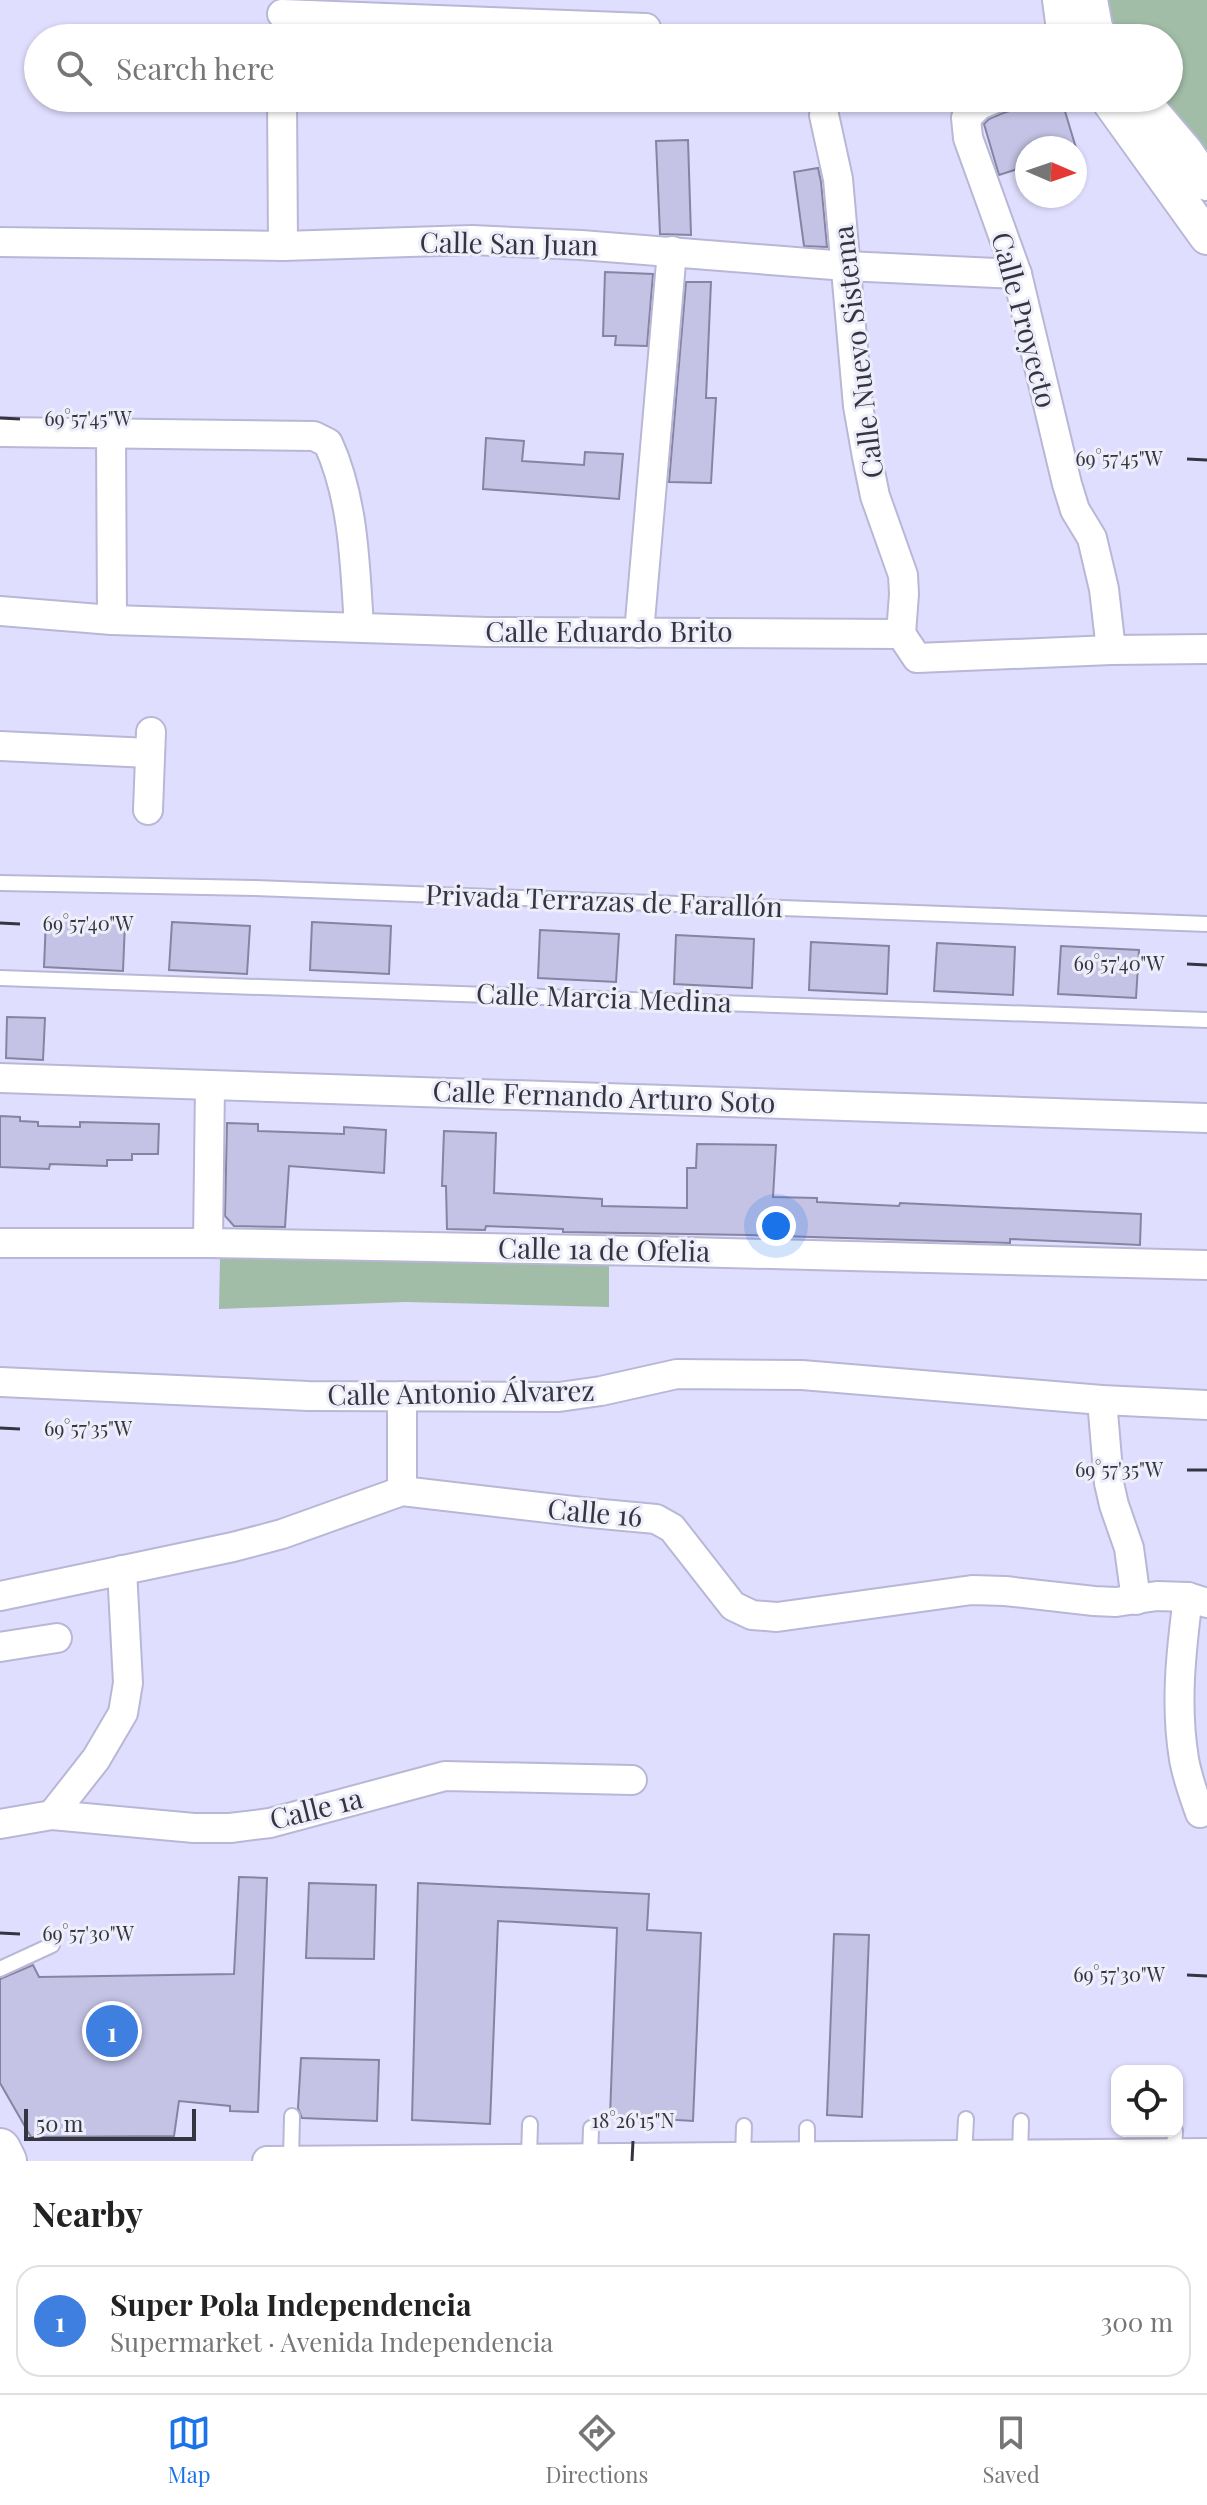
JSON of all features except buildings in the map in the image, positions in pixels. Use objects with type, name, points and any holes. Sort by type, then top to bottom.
[{"type":"main road","points":[[0,2149],[6,2161]]},
{"type":"street","points":[[1060,0],[1064,24]]},
{"type":"street","points":[[1090,0],[1094,24]]},
{"type":"street","points":[[282,17],[632,19]]},
{"type":"street","points":[[282,112],[283,246]]},
{"type":"street","name":"Calle Proyecto","points":[[972,112],[966,118],[968,138],[1017,274],[1075,510],[1092,538],[1104,589],[1111,650]]},
{"type":"street","points":[[1117,112],[1207,237]]},
{"type":"street","points":[[1152,112],[1207,183]]},
{"type":"street","name":"Calle Nuevo Sistema","points":[[824,115],[838,179],[858,406],[875,496],[903,575],[901,634]]},
{"type":"street","name":"Calle San Juan","points":[[0,242],[283,246],[472,240],[672,251],[846,266],[1017,274]]},
{"type":"street","points":[[639,633],[672,251]]},
{"type":"street","points":[[0,432],[314,436],[328,443],[338,465],[354,546],[359,627]]},
{"type":"street","points":[[111,433],[112,620]]},
{"type":"street","name":"Calle Eduardo Brito","points":[[0,611],[112,620],[487,632],[901,634]]},
{"type":"street","points":[[901,634],[917,658],[1207,649]]},
{"type":"street","points":[[0,746],[150,742],[148,810]]},
{"type":"street","name":"Calle Fernando Arturo Soto","points":[[0,1078],[1207,1118]]},
{"type":"street","points":[[208,1243],[210,1085]]},
{"type":"street","name":"Calle 1a de Ofelia","points":[[0,1243],[208,1243],[663,1251],[1207,1265]]},
{"type":"street","name":"Calle Antonio Álvarez","points":[[0,1382],[308,1396],[559,1397],[677,1374],[802,1375],[1102,1400],[1207,1405]]},
{"type":"street","points":[[402,1396],[402,1491]]},
{"type":"street","points":[[1102,1400],[1109,1483],[1129,1548],[1136,1600]]},
{"type":"street","name":"Calle 16","points":[[0,1596],[246,1544],[402,1491],[656,1519],[672,1528],[733,1606],[752,1615],[777,1617],[972,1590],[1094,1601],[1157,1596],[1197,1600]]},
{"type":"street","points":[[52,1815],[96,1759],[123,1713],[128,1683],[122,1570]]},
{"type":"street","points":[[1197,1600],[1181,1656],[1179,1718],[1184,1763],[1200,1813]]},
{"type":"street","points":[[0,1647],[57,1638]]},
{"type":"street","name":"Calle 1a","points":[[0,1824],[52,1815],[194,1828],[230,1828],[270,1823],[445,1776],[632,1780]]},
{"type":"street","points":[[279,2160],[1020,2155],[1174,2142],[1207,2153]]},
{"type":"lane","name":"Privada Terrazas de Farallón","points":[[0,883],[271,889],[1207,924]]},
{"type":"lane","name":"Calle Marcia Medina","points":[[0,978],[1207,1020]]},
{"type":"lane","points":[[0,1969],[52,1945]]},
{"type":"lane","points":[[279,2160],[292,2116]]},
{"type":"lane","points":[[964,2155],[966,2119]]},
{"type":"lane","points":[[1020,2155],[1021,2121]]},
{"type":"lane","points":[[529,2158],[530,2124]]},
{"type":"lane","points":[[743,2156],[744,2126]]},
{"type":"lane","points":[[590,2158],[591,2128]]},
{"type":"lane","points":[[807,2128],[807,2156]]},
{"type":"green space","points":[[1101,0],[1207,0],[1207,164],[1166,112],[1183,112],[1183,24],[1108,24]]},
{"type":"green space","points":[[220,1258],[609,1258],[609,1307],[405,1302],[219,1309]]},
{"type":"place","name":"Super Pola Independencia","points":[[112,2031]]}]
